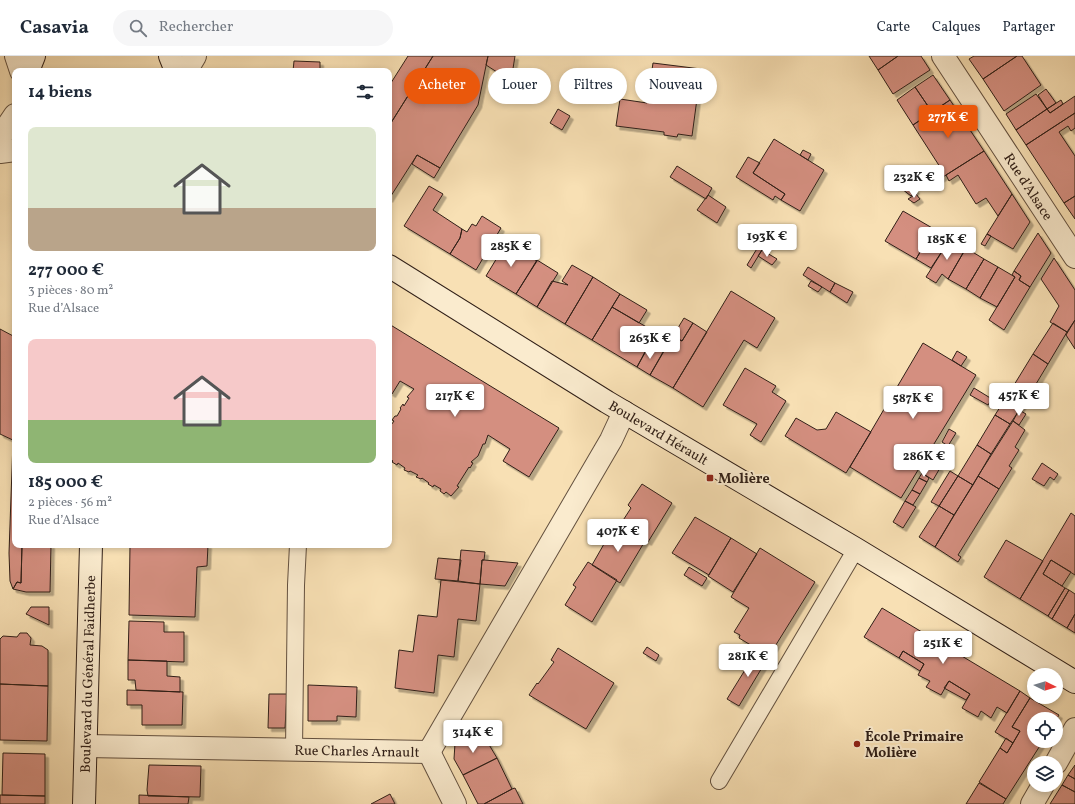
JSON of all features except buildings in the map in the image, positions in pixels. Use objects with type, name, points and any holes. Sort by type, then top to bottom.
[{"type":"street","points":[[16,56],[21,68]]},
{"type":"street","points":[[29,68],[34,56]]},
{"type":"street","points":[[170,56],[175,68]]},
{"type":"street","points":[[188,68],[195,56]]},
{"type":"street","name":"Rue d’Alsace","points":[[943,56],[1075,257]]},
{"type":"street","points":[[0,137],[12,119]]},
{"type":"street","points":[[0,152],[12,150]]},
{"type":"street","name":"Boulevard Hérault","points":[[392,268],[624,412],[856,549],[1075,682]]},
{"type":"street","name":"Rue Charles Arnault","points":[[86,746],[429,752],[611,440],[624,412]]},
{"type":"street","name":"Boulevard du Général Faidherbe","points":[[84,804],[91,548]]},
{"type":"street","points":[[1060,756],[1075,729]]},
{"type":"street","points":[[429,752],[455,804]]},
{"type":"street","points":[[1032,804],[1039,792]]},
{"type":"lane","points":[[294,749],[298,548]]},
{"type":"lane","points":[[718,781],[856,549]]},
{"type":"place","name":"Molière","points":[[710,478]]},
{"type":"place","name":"École Primaire Molière","points":[[857,744]]}]
